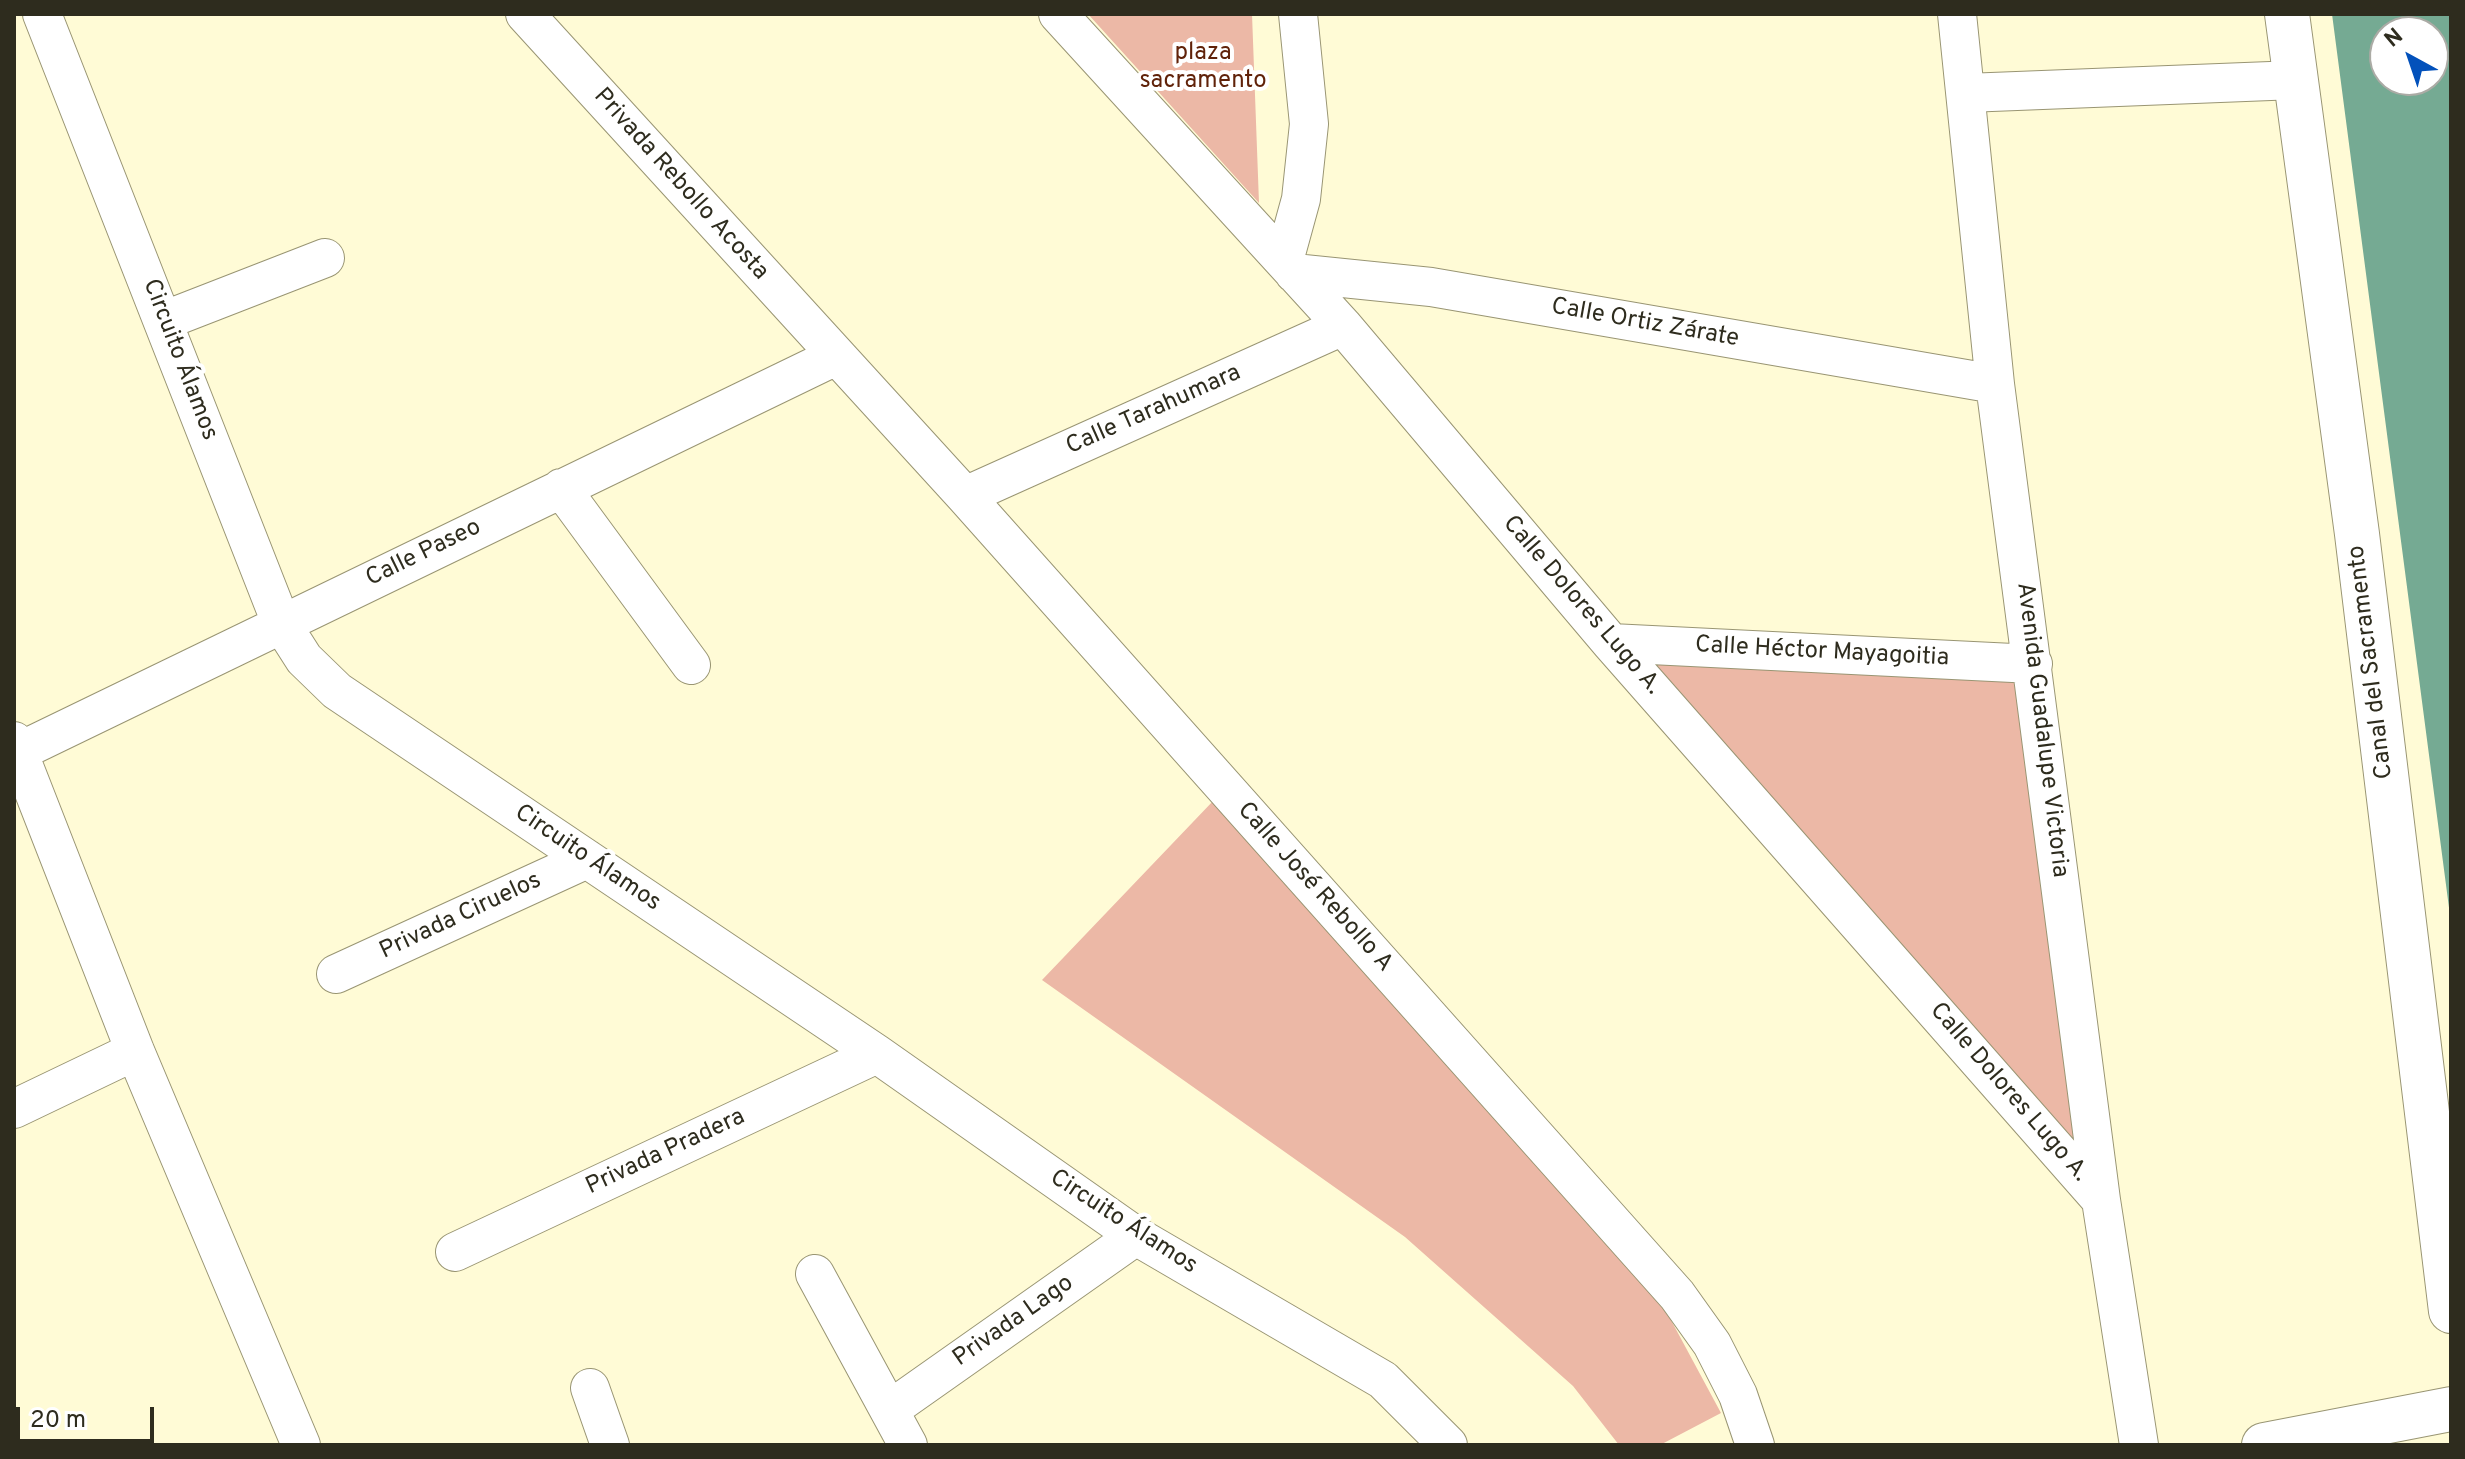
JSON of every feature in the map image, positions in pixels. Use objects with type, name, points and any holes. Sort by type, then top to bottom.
[{"type":"street","name":"Circuito Álamos","points":[[42,14],[281,623],[304,659],[337,691],[877,1054],[1136,1236],[1383,1380],[1435,1441]]},
{"type":"street","name":"Privada Rebollo Acosta","points":[[525,14],[836,356]]},
{"type":"street","name":"Calle Dolores Lugo A.","points":[[1058,14],[1343,326],[1611,643],[2101,1200]]},
{"type":"street","points":[[1289,267],[1301,199],[1309,124],[1298,14]]},
{"type":"street","name":"Avenida Guadalupe Victoria","points":[[1957,14],[1995,384],[2101,1200],[2139,1445]]},
{"type":"street","name":"Canal del Sacramento","points":[[2287,14],[2361,565],[2451,1311]]},
{"type":"street","points":[[1966,93],[2296,80]]},
{"type":"street","points":[[163,321],[325,258]]},
{"type":"street","name":"Calle Ortiz Zárate","points":[[1289,267],[1431,287],[1995,384]]},
{"type":"street","name":"Calle Tarahumara","points":[[965,496],[1343,326]]},
{"type":"street","name":"Calle Paseo","points":[[15,749],[836,356]]},
{"type":"street","name":"Calle José Rebollo A","points":[[836,356],[965,496],[1677,1295],[1719,1357],[1738,1395],[1755,1445]]},
{"type":"street","points":[[561,488],[691,665]]},
{"type":"street","name":"Calle Héctor Mayagoitia","points":[[1611,643],[2033,664]]},
{"type":"street","points":[[15,749],[135,1051],[301,1445]]},
{"type":"street","name":"Privada Ciruelos","points":[[336,974],[587,859]]},
{"type":"street","points":[[14,1109],[135,1051]]},
{"type":"street","name":"Privada Pradera","points":[[455,1252],[877,1054]]},
{"type":"street","name":"Privada Lago","points":[[892,1408],[1136,1236]]},
{"type":"street","points":[[815,1274],[892,1408],[908,1445]]},
{"type":"street","points":[[590,1388],[610,1445]]},
{"type":"street","points":[[2264,1445],[2451,1409]]},
{"type":"green space","name":"plaza sacramento","points":[[1088,14],[1252,14],[1259,203]]},
{"type":"green space","points":[[1620,647],[2030,665],[2101,1198]]},
{"type":"green space","points":[[1214,800],[1658,1296],[1721,1413],[1660,1445],[1619,1445],[1573,1386],[1405,1237],[1042,980]]},
{"type":"shaded area","points":[[2332,14],[2451,14],[2451,923]]}]
